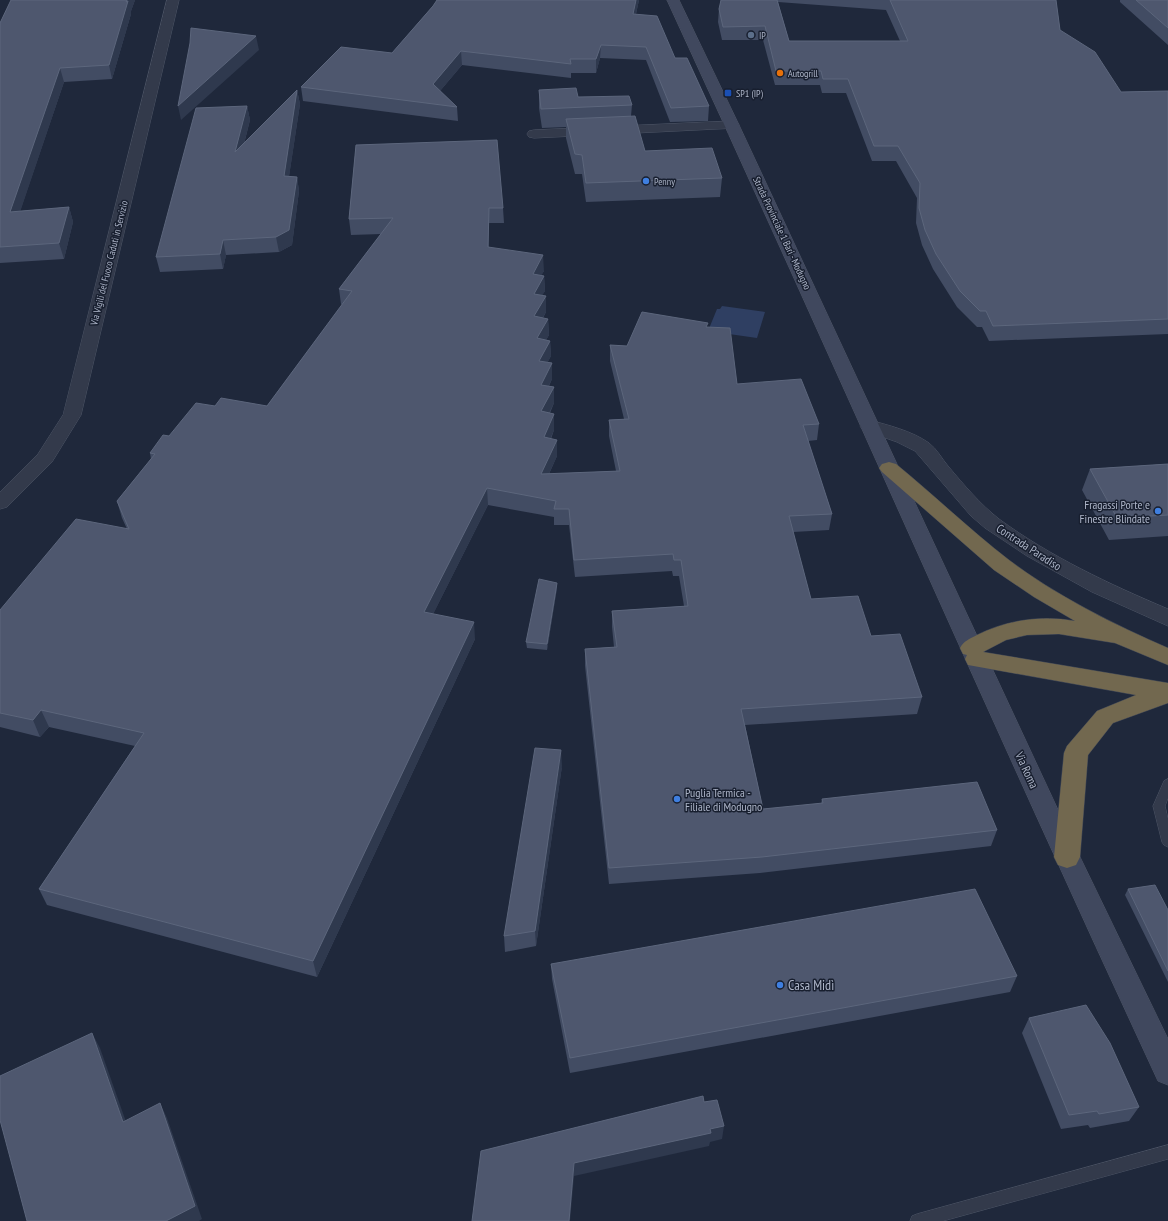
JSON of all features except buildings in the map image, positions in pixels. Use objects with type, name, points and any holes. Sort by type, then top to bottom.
[{"type":"highway","points":[[889,468],[1002,565],[1042,592],[1119,636],[1168,657]]},
{"type":"highway","points":[[973,653],[999,634],[1027,626],[1059,626],[1119,636]]},
{"type":"highway","points":[[973,653],[1168,693]]},
{"type":"highway","points":[[1067,857],[1076,753],[1105,717],[1168,693]]},
{"type":"street","name":"Via Vigili del Fuoco Caduti in Servizio","points":[[0,503],[45,458],[72,414],[173,0]]},
{"type":"street","name":"Strada Provinciale 1 Bari - Modugno","points":[[673,0],[889,468]]},
{"type":"street","points":[[534,134],[732,126]]},
{"type":"street","name":"Contrada Paradiso","points":[[869,426],[911,441],[922,447],[931,456],[940,469],[990,522],[1038,555],[1114,595],[1168,618]]},
{"type":"street","name":"Via Roma","points":[[889,468],[1067,857],[1168,1071]]},
{"type":"lane","points":[[1168,784],[1159,806],[1168,842]]},
{"type":"lane","points":[[917,1221],[1168,1152]]},
{"type":"water","points":[[722,306],[765,312],[757,338],[708,331],[717,309],[720,309]]},
{"type":"place","name":"IP","points":[[751,35]]},
{"type":"place","name":"Autogrill","points":[[780,73]]},
{"type":"place","name":"SP1 (IP)","points":[[728,93]]},
{"type":"place","name":"Penny","points":[[646,181]]},
{"type":"place","name":"Fragassi Porte e Finestre Blindate","points":[[1158,511]]},
{"type":"place","name":"Puglia Termica - Filiale di Modugno","points":[[677,799]]},
{"type":"place","name":"Casa Midì","points":[[780,985]]}]
